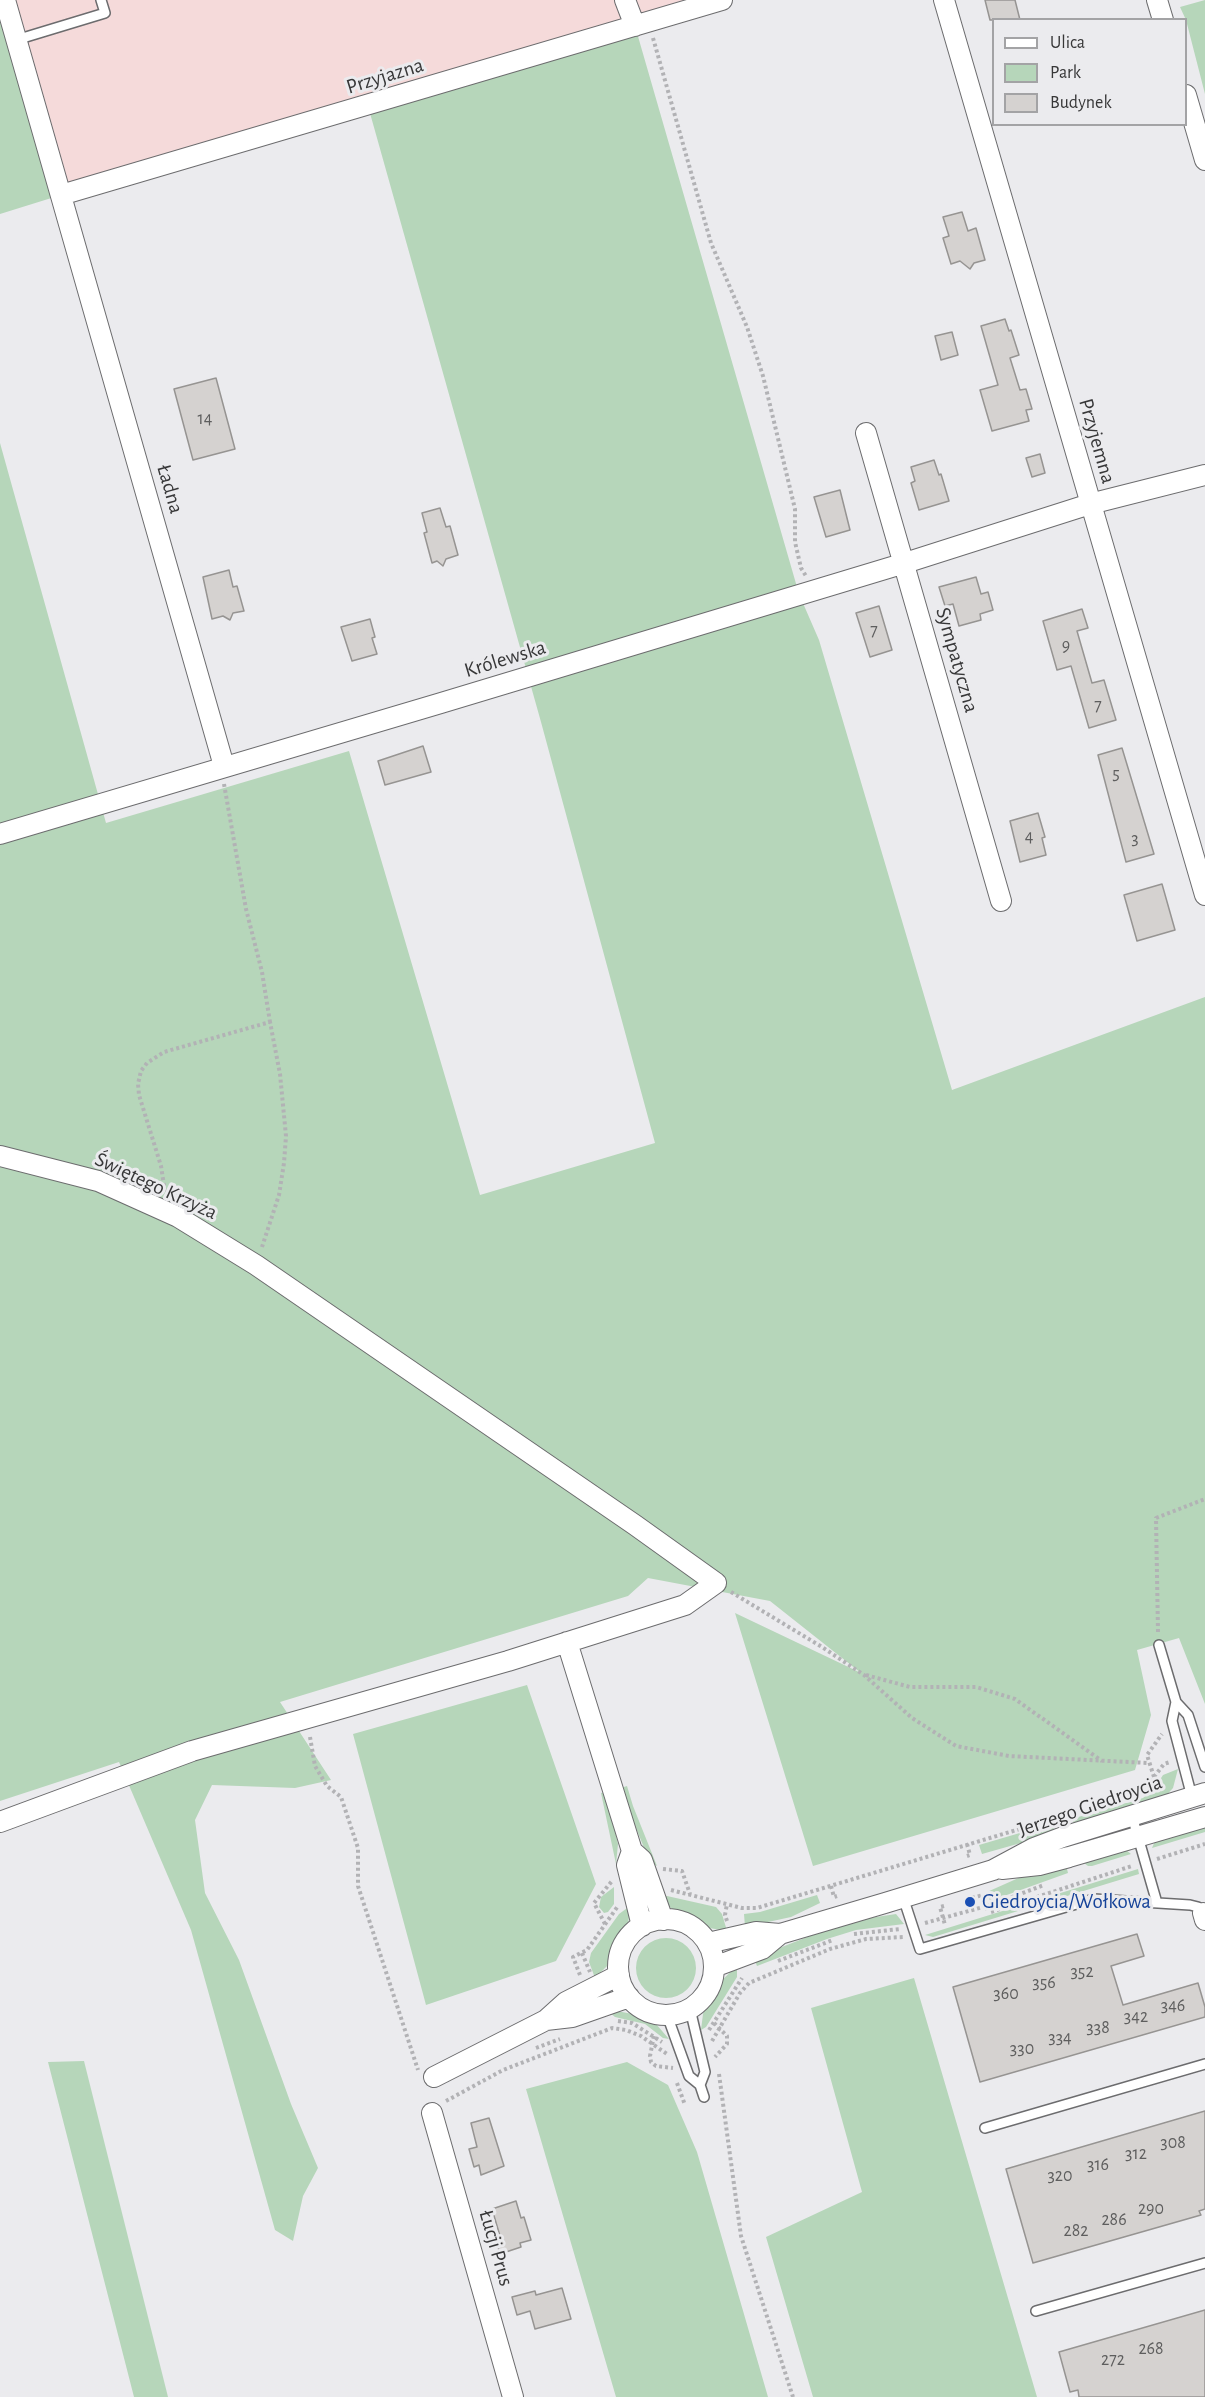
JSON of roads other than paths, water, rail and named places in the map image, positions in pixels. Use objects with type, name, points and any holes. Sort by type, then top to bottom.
[{"type":"street","name":"Ładna","points":[[5,0],[224,766]]},
{"type":"street","points":[[625,0],[642,24]]},
{"type":"street","name":"Przyjazna","points":[[61,195],[722,0]]},
{"type":"street","name":"Przyjemna","points":[[944,0],[1205,895]]},
{"type":"street","points":[[1157,0],[1162,18]]},
{"type":"street","points":[[1187,102],[1205,160]]},
{"type":"street","name":"Sympatyczna","points":[[866,432],[1001,901]]},
{"type":"street","points":[[1090,504],[1205,475]]},
{"type":"street","name":"Królewska","points":[[224,766],[905,563],[1090,504]]},
{"type":"street","points":[[0,834],[224,766]]},
{"type":"street","name":"Świętego Krzyża","points":[[0,1156],[98,1181],[178,1217],[254,1263],[716,1583],[685,1605],[567,1642]]},
{"type":"street","points":[[0,1822],[192,1751],[567,1642],[635,1862],[663,1920]]},
{"type":"street","points":[[1199,1795],[1202,1818]]},
{"type":"street","name":"Jerzego Giedroycia","points":[[993,1870],[1034,1848],[1199,1795]]},
{"type":"street","name":"Jerzego Giedroycia","points":[[708,1943],[756,1932],[780,1934],[993,1870],[1039,1865],[1202,1818]]},
{"type":"street","points":[[635,1862],[642,1926]]},
{"type":"street","points":[[663,1920],[676,1920],[689,1925],[708,1943],[714,1967],[713,1979],[708,1991],[700,2001],[690,2009],[668,2015],[653,2013],[640,2007],[629,1997],[619,1975],[619,1960],[623,1947],[631,1935],[642,1926],[663,1920]]},
{"type":"street","name":"Jerzego Giedroycia","points":[[714,1967],[762,1949],[780,1934]]},
{"type":"street","points":[[427,2075],[546,2020],[566,2002],[619,1975]]},
{"type":"street","points":[[546,2020],[572,2017],[629,1997]]},
{"type":"street","name":"Łucji Prus","points":[[437,2108],[513,2397]]},
{"type":"lane","points":[[16,40],[105,13],[101,0]]},
{"type":"lane","points":[[1159,1645],[1176,1702],[1188,1715],[1205,1767]]},
{"type":"lane","points":[[1176,1702],[1172,1721],[1199,1795]]},
{"type":"lane","points":[[1132,1816],[1157,1904]]},
{"type":"lane","points":[[903,1897],[920,1949],[1094,1899],[1190,1905],[1198,1908],[1204,1916]]},
{"type":"lane","points":[[690,2009],[705,2072],[700,2085]]},
{"type":"lane","points":[[668,2015],[689,2076],[700,2085],[704,2097]]},
{"type":"lane","points":[[985,2128],[1205,2064]]},
{"type":"lane","points":[[1036,2311],[1205,2263]]},
{"type":"place","name":"Giedroycia/Wołkowa","points":[[970,1902]]}]
